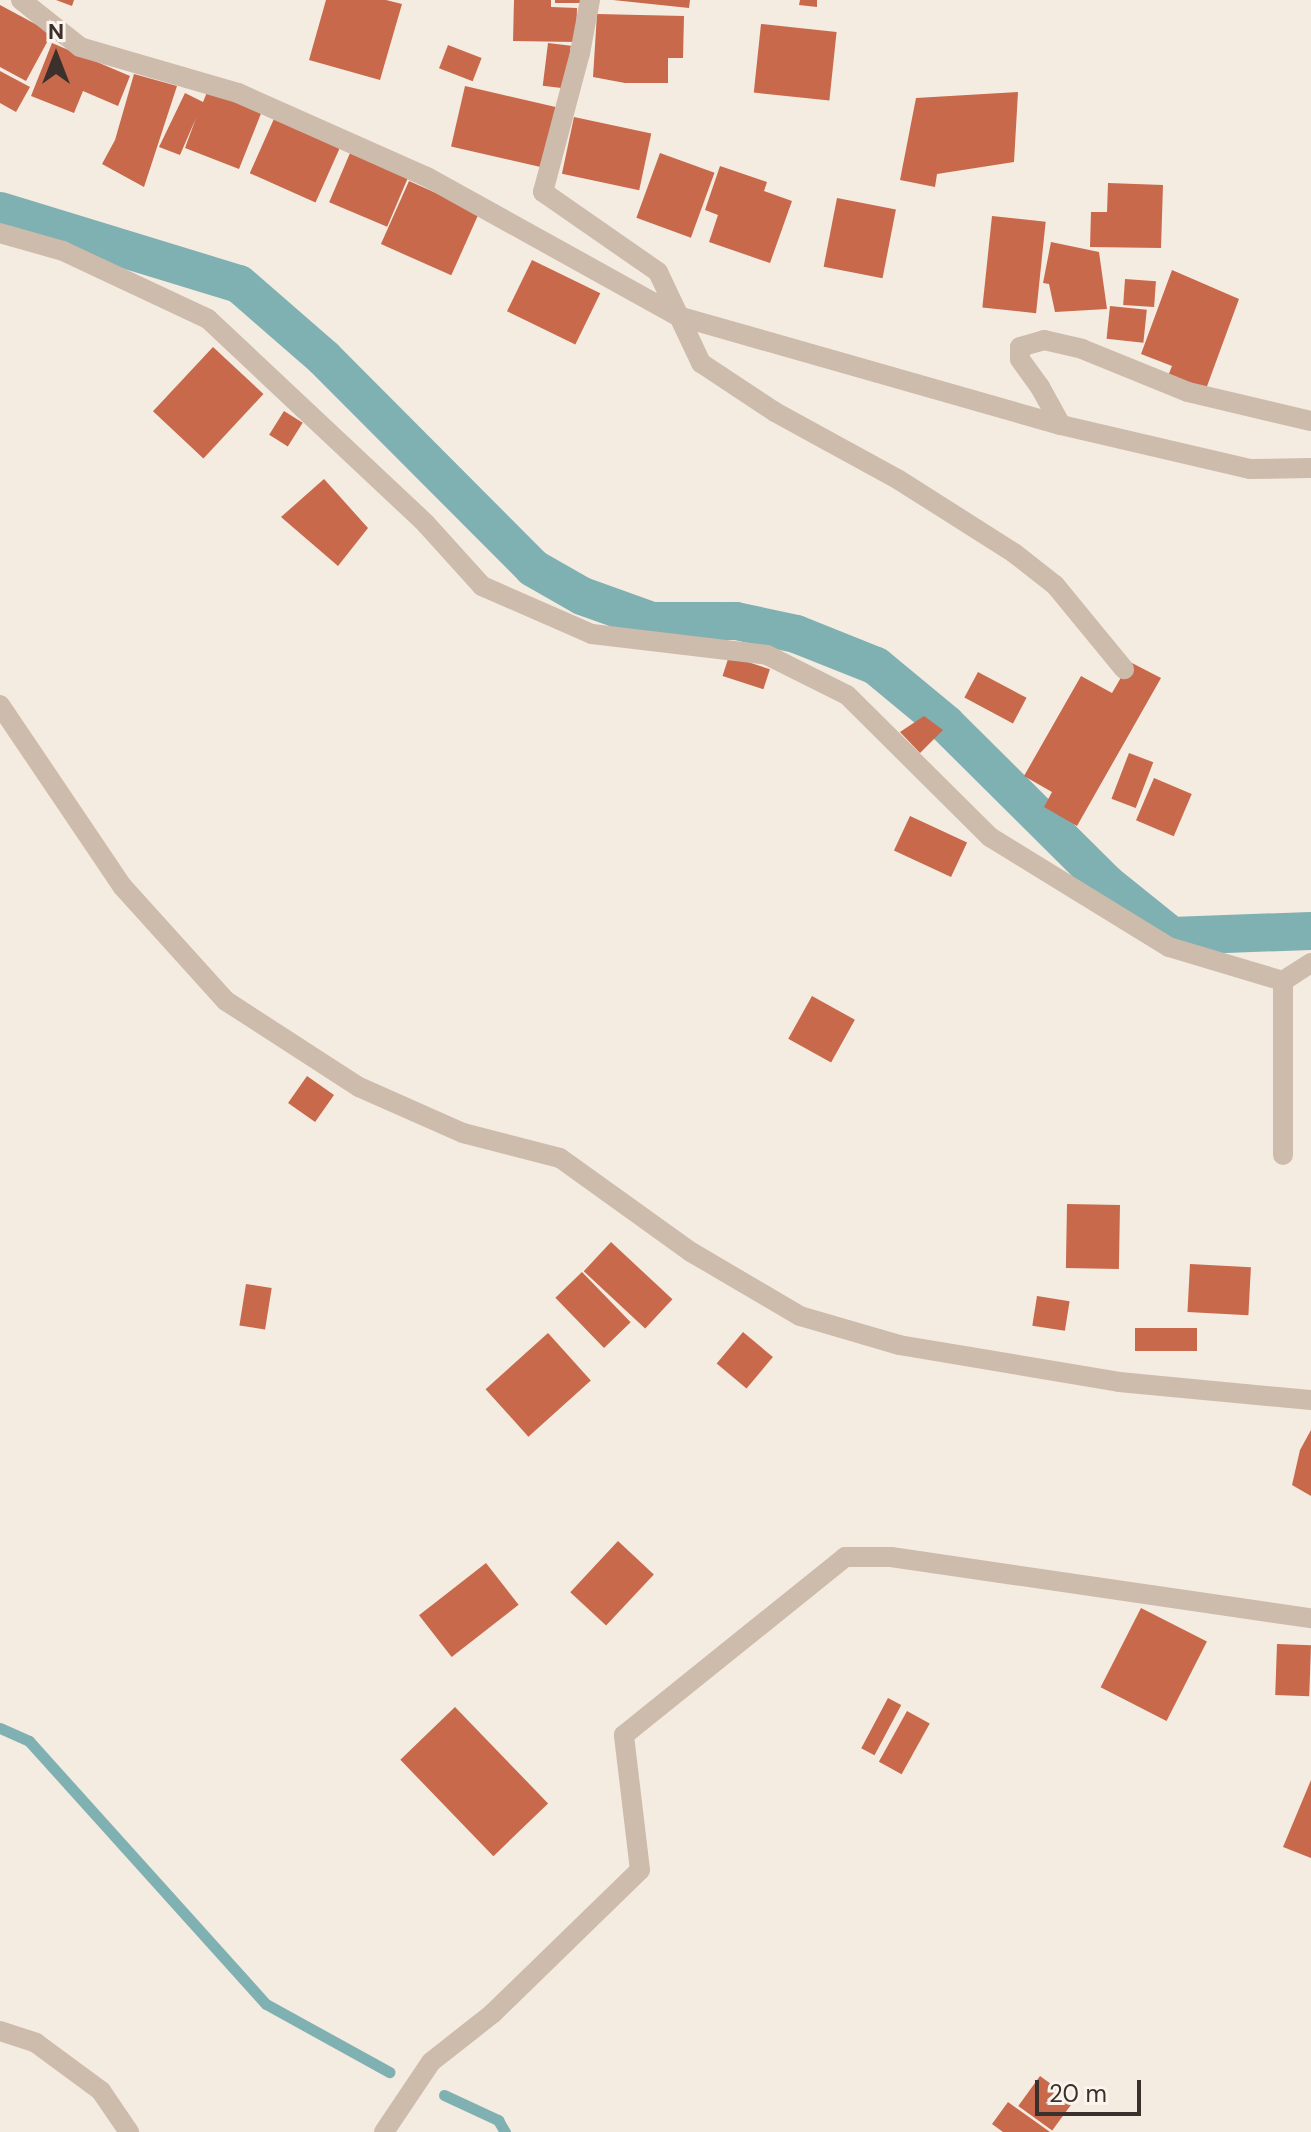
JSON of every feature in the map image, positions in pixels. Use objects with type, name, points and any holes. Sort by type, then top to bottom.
[{"type":"street","points":[[21,0],[80,47],[238,93],[427,177],[678,316],[1061,425],[1250,469],[1311,468]]},
{"type":"street","points":[[590,0],[580,53],[543,192],[658,272],[701,363],[775,412],[899,480],[1034,569],[1055,585],[1124,669]]},
{"type":"street","points":[[0,233],[63,251],[208,319],[426,524],[482,586],[592,634],[767,655],[847,695],[990,837],[1169,947],[1283,981],[1311,963]]},
{"type":"street","points":[[1061,425],[1020,359],[1020,347],[1044,340],[1082,349],[1188,392],[1311,421]]},
{"type":"street","points":[[0,705],[122,886],[226,1001],[359,1087],[463,1133],[560,1158],[691,1252],[800,1316],[899,1345],[1103,1379],[1311,1400]]},
{"type":"street","points":[[1283,981],[1283,1155]]},
{"type":"street","points":[[384,2132],[431,2062],[492,2014],[640,1870],[624,1735],[845,1557],[891,1557],[1311,1618]]},
{"type":"street","points":[[0,2031],[36,2043],[101,2091],[129,2132]]},
{"type":"building","points":[[56,0],[74,0],[72,6]]},
{"type":"building","points":[[326,0],[386,0],[402,4],[380,80],[309,60]]},
{"type":"building","points":[[514,0],[551,0],[551,7],[577,8],[576,42],[513,41]]},
{"type":"building","points":[[555,0],[580,0],[580,3],[555,3]]},
{"type":"building","points":[[613,0],[690,0],[689,8]]},
{"type":"building","points":[[800,0],[817,0],[817,7],[799,5]]},
{"type":"building","points":[[0,5],[52,33],[26,81],[0,67]]},
{"type":"building","points":[[597,14],[684,16],[683,58],[668,58],[668,83],[625,83],[593,77]]},
{"type":"building","points":[[761,24],[837,32],[829,101],[754,93]]},
{"type":"building","points":[[52,43],[130,76],[118,106],[83,91],[74,113],[31,96]]},
{"type":"building","points":[[548,43],[571,46],[566,88],[543,86]]},
{"type":"building","points":[[448,45],[482,58],[473,81],[439,68]]},
{"type":"building","points":[[0,71],[30,87],[16,112],[0,103]]},
{"type":"building","points":[[134,74],[177,86],[144,187],[102,164],[115,140]]},
{"type":"building","points":[[465,86],[556,107],[542,167],[451,146]]},
{"type":"building","points":[[208,90],[262,111],[239,169],[185,148],[196,118],[180,155],[159,147],[185,93],[203,102]]},
{"type":"building","points":[[1018,92],[1014,162],[937,174],[935,187],[900,180],[916,98]]},
{"type":"building","points":[[277,112],[343,141],[316,202],[250,173]]},
{"type":"building","points":[[574,117],[651,133],[639,190],[562,174]]},
{"type":"building","points":[[353,146],[411,171],[387,227],[329,202]]},
{"type":"building","points":[[660,153],[715,173],[691,238],[636,218]]},
{"type":"building","points":[[720,166],[767,182],[764,191],[792,201],[770,263],[709,242],[718,215],[705,210]]},
{"type":"building","points":[[409,181],[479,212],[451,275],[381,244]]},
{"type":"building","points":[[1108,183],[1163,185],[1161,248],[1090,247],[1091,212],[1107,212]]},
{"type":"building","points":[[837,198],[896,209],[883,278],[824,267]]},
{"type":"building","points":[[992,216],[1046,222],[1036,313],[982,307]]},
{"type":"building","points":[[1051,242],[1099,252],[1107,309],[1055,312],[1049,284],[1043,283]]},
{"type":"building","points":[[532,260],[600,293],[575,345],[507,311]]},
{"type":"building","points":[[1172,270],[1239,299],[1206,389],[1168,376],[1172,366],[1141,354]]},
{"type":"building","points":[[1125,279],[1156,281],[1154,307],[1123,305]]},
{"type":"building","points":[[1110,306],[1147,310],[1143,343],[1107,339]]},
{"type":"building","points":[[213,347],[263,394],[203,458],[153,411]]},
{"type":"building","points":[[284,411],[303,423],[288,446],[269,435]]},
{"type":"building","points":[[324,479],[368,528],[338,566],[281,517]]},
{"type":"building","points":[[729,656],[770,669],[763,689],[723,676]]},
{"type":"building","points":[[1130,662],[1161,678],[1077,826],[1044,807],[1052,792],[1024,776],[1081,676],[1112,693]]},
{"type":"building","points":[[978,672],[1027,698],[1013,723],[964,698]]},
{"type":"building","points":[[924,716],[943,730],[920,753],[900,732]]},
{"type":"building","points":[[1129,753],[1153,762],[1136,808],[1111,799]]},
{"type":"building","points":[[1154,778],[1192,794],[1174,836],[1136,820]]},
{"type":"building","points":[[910,816],[967,843],[951,877],[894,850]]},
{"type":"building","points":[[812,996],[855,1020],[831,1063],[788,1039]]},
{"type":"building","points":[[307,1076],[334,1095],[315,1122],[288,1103]]},
{"type":"building","points":[[1067,1204],[1120,1205],[1119,1269],[1066,1268]]},
{"type":"building","points":[[611,1242],[672,1299],[645,1329],[584,1271]]},
{"type":"building","points":[[1190,1264],[1251,1267],[1248,1315],[1187,1312]]},
{"type":"building","points":[[582,1272],[631,1322],[604,1348],[555,1298]]},
{"type":"building","points":[[246,1284],[272,1288],[265,1330],[239,1325]]},
{"type":"building","points":[[1037,1296],[1070,1301],[1065,1331],[1032,1326]]},
{"type":"building","points":[[1135,1328],[1197,1328],[1197,1351],[1135,1351]]},
{"type":"building","points":[[743,1332],[773,1357],[747,1388],[717,1363]]},
{"type":"building","points":[[548,1333],[591,1381],[528,1437],[486,1389]]},
{"type":"building","points":[[1311,1430],[1311,1496],[1292,1485],[1300,1450]]},
{"type":"building","points":[[618,1541],[654,1574],[606,1626],[570,1592]]},
{"type":"building","points":[[486,1563],[519,1605],[452,1657],[419,1615]]},
{"type":"building","points":[[1141,1608],[1207,1642],[1167,1721],[1101,1687]]},
{"type":"building","points":[[1277,1644],[1311,1645],[1309,1696],[1275,1695]]},
{"type":"building","points":[[888,1698],[901,1705],[874,1755],[861,1748]]},
{"type":"building","points":[[455,1707],[548,1803],[493,1856],[400,1760]]},
{"type":"building","points":[[907,1711],[930,1724],[902,1774],[879,1762]]},
{"type":"building","points":[[1311,1780],[1311,1858],[1283,1847]]},
{"type":"building","points":[[1040,2076],[1074,2101],[1052,2131],[1018,2106]]},
{"type":"building","points":[[1008,2102],[1050,2132],[1003,2132],[992,2124]]},
{"type":"waterway","points":[[0,211],[239,284],[324,358],[533,568],[582,596],[652,621],[736,621],[796,634],[876,666],[946,724],[1106,883],[1172,936],[1311,931]]},
{"type":"waterway","points":[[0,1728],[29,1741],[266,2004],[389,2072]]},
{"type":"waterway","points":[[444,2095],[498,2120],[505,2132]]}]
